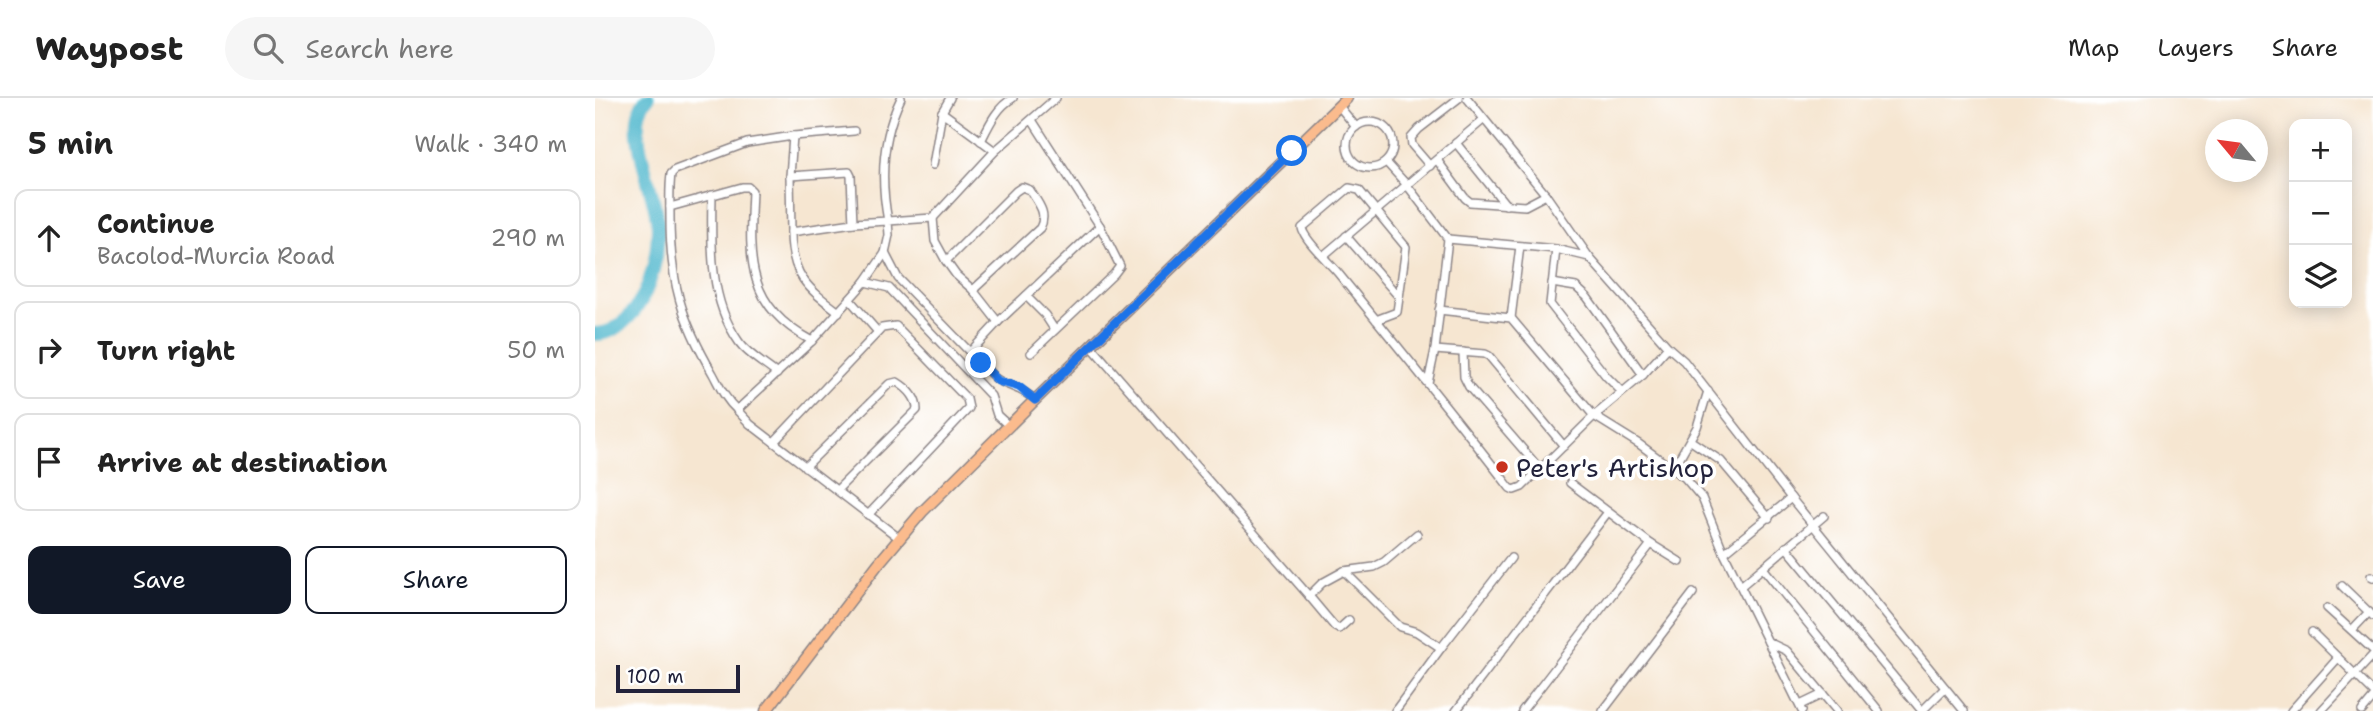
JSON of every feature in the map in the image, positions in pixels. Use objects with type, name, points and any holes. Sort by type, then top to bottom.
[{"type":"main road","points":[[767,711],[899,538],[1035,400],[1343,102]]},
{"type":"street","points":[[737,410],[812,341],[865,282],[885,253],[889,235],[883,194],[883,162],[888,132],[901,98]]},
{"type":"street","points":[[933,165],[942,112],[950,98]]},
{"type":"street","points":[[981,141],[996,114],[1013,98]]},
{"type":"street","points":[[791,232],[853,223],[933,218],[995,151],[1056,98]]},
{"type":"street","points":[[1459,98],[1419,129],[1411,138],[1412,145],[1433,163],[1465,198],[1476,203],[1525,206],[1546,195]]},
{"type":"street","points":[[1467,98],[1546,195],[1589,257],[1668,347],[1684,361],[1964,711]]},
{"type":"street","points":[[1343,102],[1356,127]]},
{"type":"street","points":[[942,112],[995,151]]},
{"type":"street","points":[[1031,120],[1100,226],[1120,265],[1114,274],[1031,353]]},
{"type":"street","points":[[1324,256],[1483,120]]},
{"type":"street","points":[[1364,122],[1374,122],[1383,125],[1389,132],[1393,148],[1385,162],[1376,167],[1366,167],[1356,163],[1349,155],[1349,135],[1356,127],[1364,122]]},
{"type":"street","points":[[854,131],[747,143],[675,170],[670,180],[672,273],[680,307],[700,352],[727,401],[750,424],[899,538]]},
{"type":"street","points":[[793,136],[790,176],[791,248],[795,264],[802,281],[839,312]]},
{"type":"street","points":[[1456,143],[1506,205]]},
{"type":"street","points":[[1385,162],[1408,185],[1448,239],[1435,350],[1428,383]]},
{"type":"street","points":[[790,176],[849,172],[853,223]]},
{"type":"street","points":[[670,207],[748,187],[752,191],[752,267],[756,284],[770,307],[792,330],[812,341]]},
{"type":"street","points":[[946,261],[1016,191],[1022,187],[1030,190],[1044,212],[1040,228],[973,290]]},
{"type":"street","points":[[1376,320],[1397,312],[1406,247],[1359,190],[1349,188],[1301,231],[1428,383],[1510,488],[1519,489],[1594,416],[1643,375],[1668,347]]},
{"type":"street","points":[[712,195],[711,251],[718,297],[741,345],[777,374]]},
{"type":"street","points":[[933,218],[935,242],[946,261],[998,323]]},
{"type":"street","points":[[971,351],[1100,226]]},
{"type":"street","points":[[1346,236],[1399,297]]},
{"type":"street","points":[[1448,239],[1556,249],[1589,257]]},
{"type":"street","points":[[1511,318],[1520,246]]},
{"type":"street","points":[[1556,249],[1550,304],[1622,393]]},
{"type":"street","points":[[885,253],[898,278],[998,381],[1019,387],[1035,400]]},
{"type":"street","points":[[889,288],[898,278]]},
{"type":"street","points":[[865,282],[889,288],[991,396],[997,415],[1009,426]]},
{"type":"street","points":[[1552,282],[1576,287],[1587,297],[1643,375]]},
{"type":"street","points":[[1026,296],[1045,315],[1054,329]]},
{"type":"street","points":[[850,300],[878,332]]},
{"type":"street","points":[[1439,310],[1511,318],[1594,416],[1639,444],[1685,478],[1702,498],[1724,553],[1801,708],[1823,694]]},
{"type":"street","points":[[929,329],[939,319]]},
{"type":"street","points":[[773,442],[878,332],[886,327],[896,326],[967,399],[969,408],[867,515]]},
{"type":"street","points":[[1091,346],[1335,627],[1339,629],[1349,620]]},
{"type":"street","points":[[1435,350],[1489,356],[1564,446]]},
{"type":"street","points":[[1463,352],[1464,377],[1469,387],[1540,469]]},
{"type":"street","points":[[971,374],[981,363]]},
{"type":"street","points":[[805,467],[889,384],[901,384],[912,394],[917,410],[837,490]]},
{"type":"street","points":[[1672,471],[1691,441],[1708,391]]},
{"type":"street","points":[[1691,441],[1721,461],[1769,518]]},
{"type":"street","points":[[1570,483],[1651,544],[1680,562]]},
{"type":"street","points":[[1724,553],[1791,498]]},
{"type":"street","points":[[1456,711],[1608,512]]},
{"type":"street","points":[[1741,586],[1824,516]]},
{"type":"street","points":[[1309,596],[1322,583],[1344,571],[1379,565],[1417,534]]},
{"type":"street","points":[[1522,711],[1651,544]]},
{"type":"street","points":[[1786,547],[1922,711],[1945,688]]},
{"type":"street","points":[[1395,711],[1511,558]]},
{"type":"street","points":[[1763,568],[1879,711]]},
{"type":"street","points":[[1344,571],[1400,627],[1417,632],[1441,648]]},
{"type":"street","points":[[2342,586],[2371,614],[2352,631]]},
{"type":"street","points":[[1604,711],[1693,593]]},
{"type":"street","points":[[2327,608],[2373,650]]},
{"type":"street","points":[[2312,632],[2373,692]]},
{"type":"street","points":[[1768,642],[1787,651],[1837,711]]},
{"type":"street","points":[[2321,711],[2373,656]]},
{"type":"street","points":[[2291,711],[2338,658]]},
{"type":"street","points":[[2362,711],[2373,698]]},
{"type":"waterway","points":[[595,334],[618,327],[635,310],[645,292],[655,260],[658,228],[639,141],[638,124],[640,109],[648,98]]},
{"type":"place","name":"Peter's Artishop","points":[[1502,467]]},
{"type":"route","points":[[981,363],[998,381],[1027,391],[1035,400],[1292,151]]}]
